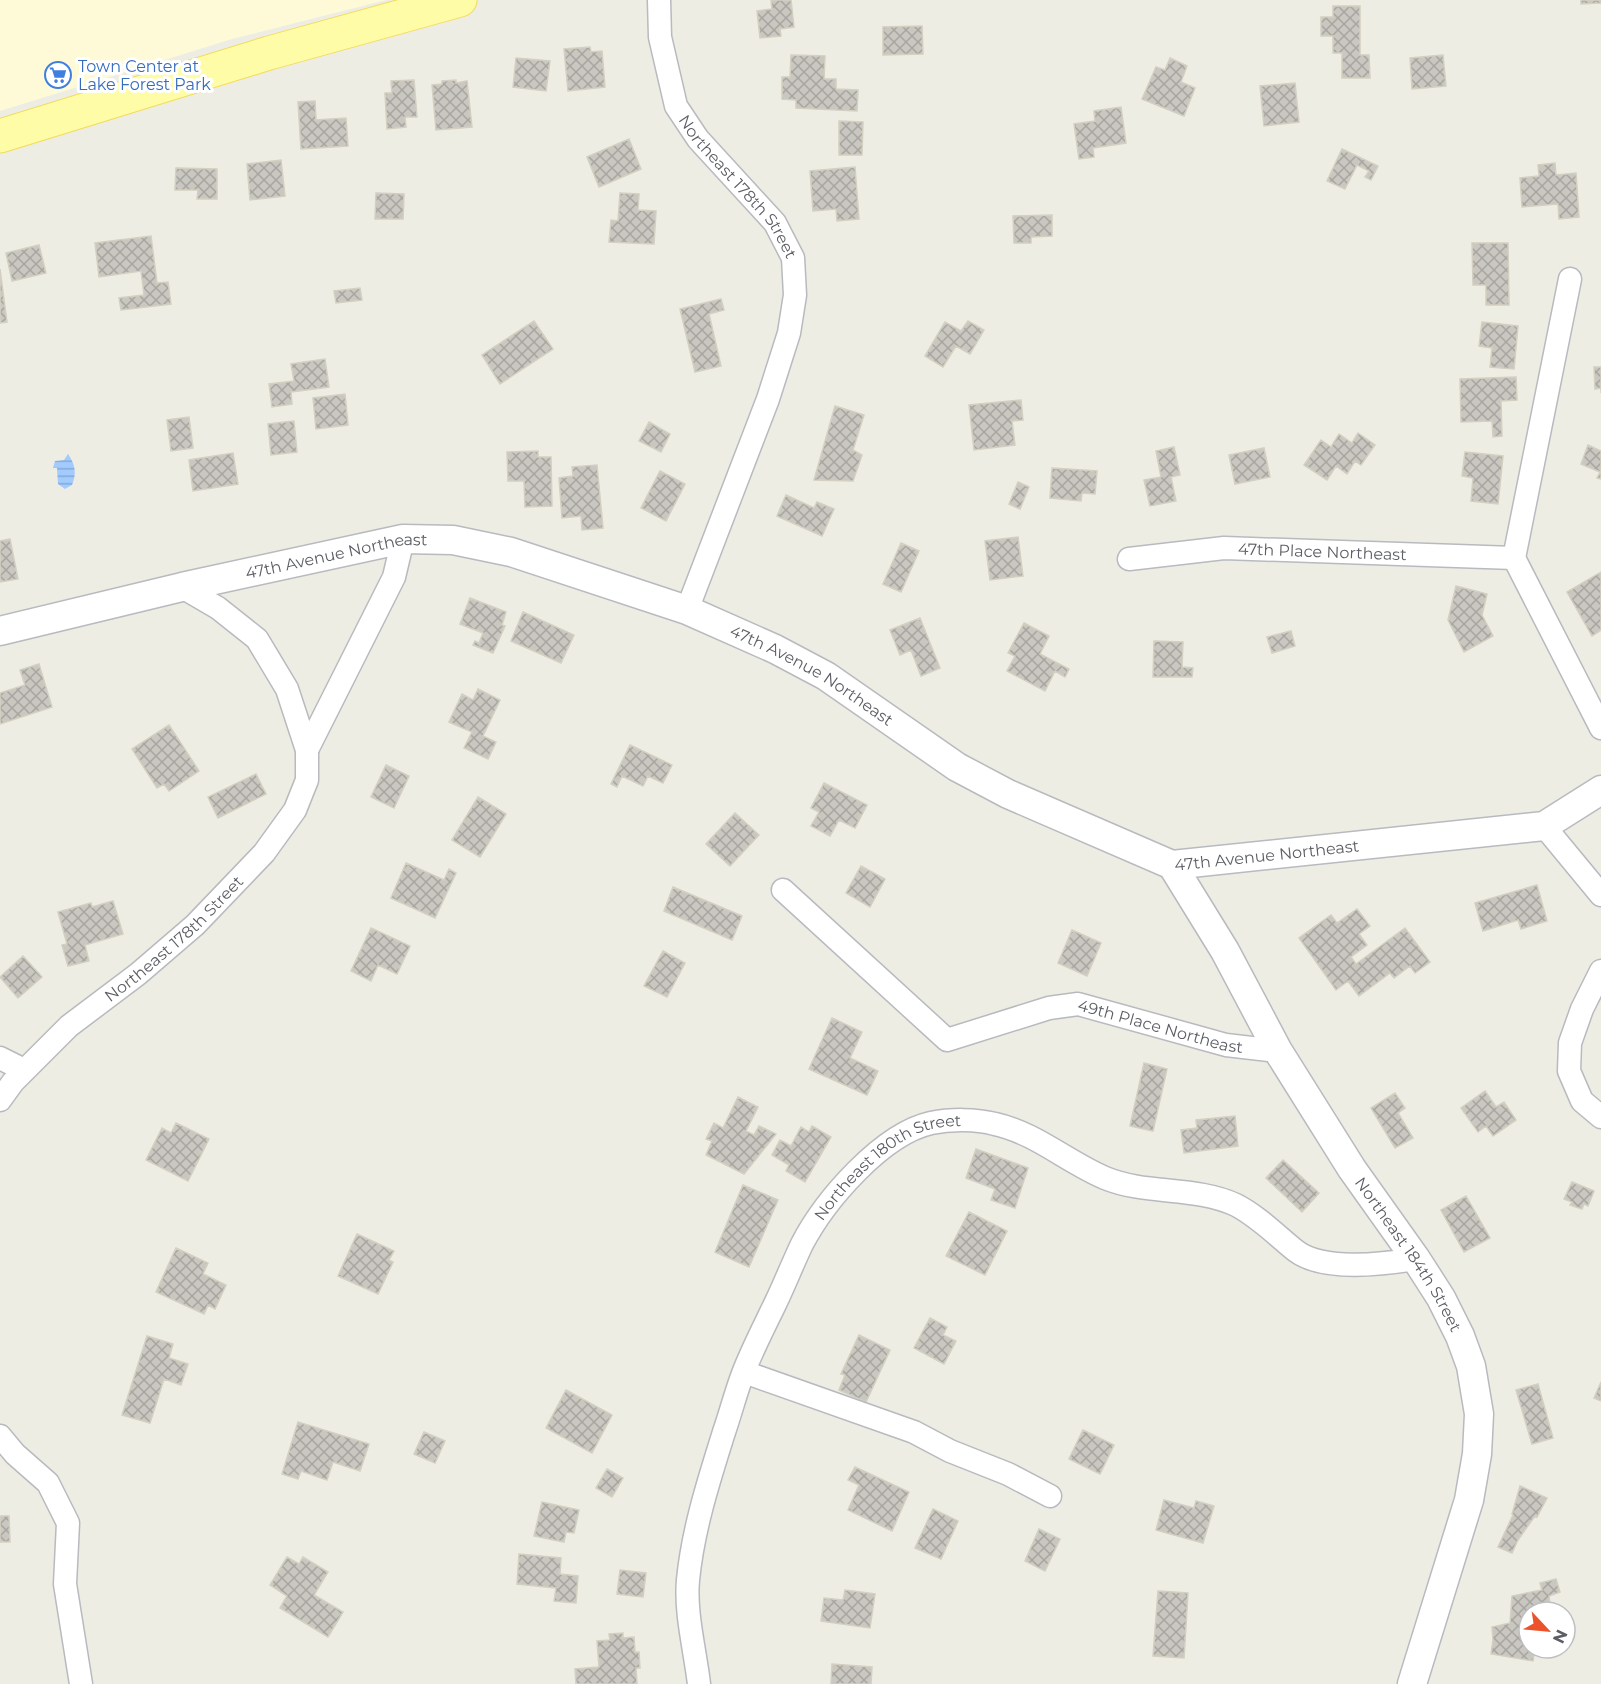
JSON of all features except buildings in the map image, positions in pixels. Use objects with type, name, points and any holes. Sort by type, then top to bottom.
[{"type":"main road","points":[[0,136],[269,53],[460,0]]},
{"type":"street","name":"Northeast 178th Street","points":[[659,0],[660,37],[676,106],[698,139],[775,223],[794,258],[795,295],[789,333],[768,399],[687,610]]},
{"type":"street","points":[[1570,279],[1515,558],[1601,728]]},
{"type":"street","name":"Northeast 178th Street","points":[[307,750],[394,577],[403,539]]},
{"type":"street","name":"47th Avenue Northeast","points":[[0,631],[182,587],[403,539],[453,540],[511,552],[687,610],[775,649],[826,676],[957,767],[1008,794],[1172,865],[1544,826],[1601,790]]},
{"type":"street","name":"47th Place Northeast","points":[[1129,559],[1224,548],[1515,558]]},
{"type":"street","name":"Northeast 178th Street","points":[[0,1100],[24,1070],[69,1026],[138,974],[195,925],[264,853],[295,810],[307,780],[307,750],[287,689],[257,639],[218,608],[182,587]]},
{"type":"street","points":[[1544,826],[1601,895]]},
{"type":"street","name":"Northeast 184th Street","points":[[1172,865],[1225,951],[1278,1051],[1352,1169],[1416,1258],[1441,1299],[1460,1336],[1471,1366],[1479,1414],[1477,1454],[1469,1500],[1412,1684]]},
{"type":"street","name":"49th Place Northeast","points":[[783,890],[947,1040],[1049,1008],[1078,1004],[1226,1045],[1278,1051]]},
{"type":"street","points":[[1601,971],[1582,1009],[1570,1043],[1569,1071],[1582,1101],[1601,1117]]},
{"type":"street","points":[[0,1058],[24,1070]]},
{"type":"street","name":"Northeast 180th Street","points":[[699,1684],[689,1609],[688,1581],[703,1497],[744,1372],[803,1242],[826,1206],[855,1173],[888,1143],[929,1123],[957,1120],[994,1123],[1028,1135],[1104,1178],[1135,1187],[1173,1191],[1234,1204],[1268,1225],[1299,1253],[1324,1262],[1384,1264],[1416,1258]]},
{"type":"street","points":[[744,1372],[914,1432],[950,1451],[1008,1474],[1050,1496]]},
{"type":"street","points":[[0,1436],[15,1454],[48,1483],[68,1523],[65,1584],[81,1684]]},
{"type":"shaded area","name":"Town Center at Lake Forest Park","points":[[0,0],[386,0],[232,39],[0,111]]},
{"type":"water","points":[[68,454],[74,465],[75,473],[72,485],[65,489],[58,484],[57,468],[53,468],[55,461],[64,460]]},
{"type":"place","name":"Town Center at Lake Forest Park","points":[[58,75]]}]
